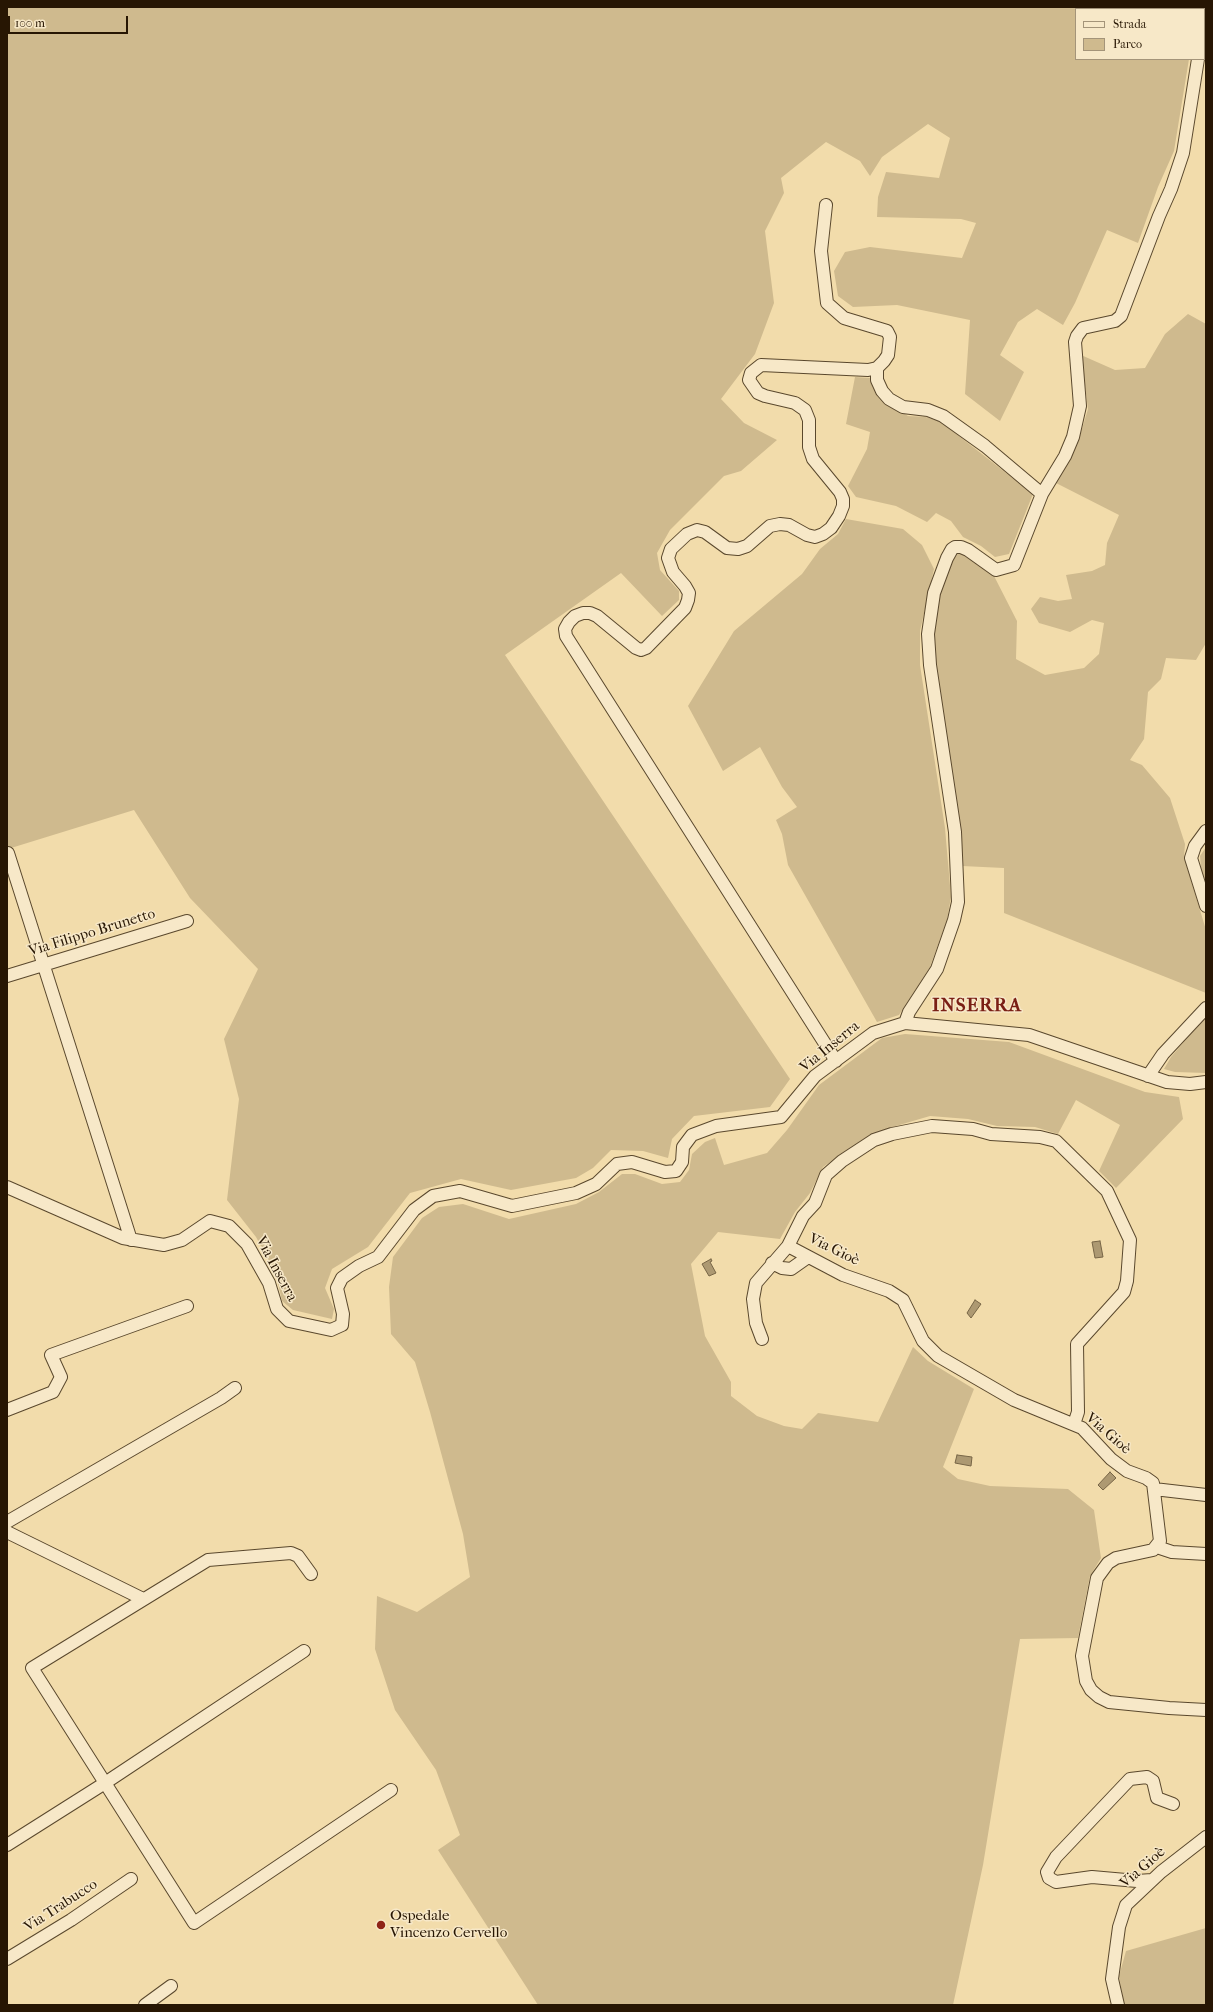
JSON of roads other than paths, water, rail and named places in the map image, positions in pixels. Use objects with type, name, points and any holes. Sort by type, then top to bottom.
[{"type":"street","points":[[905,1023],[909,1012],[937,969],[954,920],[958,902],[955,832],[930,665],[928,634],[934,593],[947,558],[952,549],[956,547],[961,547],[968,550],[996,570],[1014,565],[1042,494],[1065,456],[1073,437],[1080,406],[1075,342],[1083,328],[1115,321],[1121,316],[1158,216],[1171,189],[1183,153],[1198,60]]},
{"type":"street","points":[[826,205],[821,251],[827,303],[844,318],[888,331],[890,337],[888,354],[877,368],[868,370],[761,365],[751,373],[749,380],[758,393],[795,403],[805,410],[809,420],[809,447],[813,459],[840,492],[843,499],[843,506],[839,516],[830,528],[823,534],[815,537],[789,525],[780,524],[770,526],[747,546],[732,550],[705,532],[697,530],[687,534],[671,549],[668,558],[673,572],[689,593],[688,600],[684,608],[646,648],[641,650],[636,648],[597,616],[590,613],[583,613],[575,616],[565,629],[566,636],[836,1061]]},
{"type":"street","points":[[877,368],[877,380],[882,391],[889,399],[903,407],[928,410],[943,416],[985,446],[1042,494]]},
{"type":"street","points":[[1206,831],[1195,846],[1191,858],[1206,906]]},
{"type":"street","points":[[8,853],[131,1240]]},
{"type":"street","name":"Via Filippo Brunetto","points":[[7,976],[187,921]]},
{"type":"street","points":[[1148,1076],[1163,1054],[1206,1008]]},
{"type":"street","name":"Via Inserra","points":[[7,1187],[123,1238],[131,1240],[164,1245],[182,1240],[210,1221],[229,1226],[247,1244],[269,1283],[277,1309],[288,1321],[331,1330],[342,1325],[343,1314],[337,1288],[342,1278],[359,1266],[378,1258],[414,1210],[433,1196],[460,1191],[512,1206],[576,1193],[596,1184],[617,1164],[632,1162],[666,1172],[676,1171],[682,1162],[682,1147],[692,1135],[716,1126],[781,1117],[815,1076],[872,1033],[905,1023],[1029,1035],[1167,1082],[1190,1084],[1206,1082]]},
{"type":"street","points":[[788,1246],[803,1216],[815,1203],[826,1175],[842,1161],[874,1140],[892,1134],[932,1126],[973,1130],[991,1134],[1040,1137],[1056,1141],[1107,1191],[1130,1240],[1127,1281],[1124,1292],[1077,1344],[1078,1412],[1074,1424]]},
{"type":"street","name":"Via Gioè","points":[[762,1339],[756,1323],[753,1299],[756,1283],[788,1246],[843,1275],[889,1291],[903,1300],[923,1341],[930,1349],[948,1362],[1014,1400],[1082,1428],[1111,1459],[1127,1471],[1146,1478],[1153,1484],[1154,1489]]},
{"type":"street","points":[[772,1263],[782,1268],[791,1269],[808,1257]]},
{"type":"street","points":[[7,1410],[53,1392],[61,1377],[51,1355],[187,1306]]},
{"type":"street","points":[[7,1522],[221,1398],[235,1388]]},
{"type":"street","points":[[1157,1547],[1161,1537],[1154,1489],[1206,1495]]},
{"type":"street","points":[[7,1532],[143,1599]]},
{"type":"street","points":[[1206,1554],[1172,1552],[1157,1547],[1116,1558],[1108,1563],[1097,1578],[1082,1656],[1086,1681],[1095,1694],[1109,1702],[1206,1710]]},
{"type":"street","points":[[311,1574],[298,1556],[291,1552],[208,1560],[32,1668],[194,1923],[391,1790]]},
{"type":"street","points":[[7,1844],[105,1783],[304,1652]]},
{"type":"street","points":[[1152,1880],[1137,1881],[1092,1876],[1056,1882],[1049,1878],[1047,1872],[1056,1857],[1130,1779],[1147,1777],[1153,1781],[1157,1798],[1173,1804]]},
{"type":"street","name":"Via Gioè","points":[[1118,2005],[1112,1979],[1119,1927],[1126,1905],[1152,1880],[1206,1837]]},
{"type":"street","name":"Via Trabucco","points":[[7,1958],[71,1920],[131,1879]]},
{"type":"street","points":[[145,2005],[171,1986]]},
{"type":"place","name":"Ospedale Vincenzo Cervello","points":[[381,1925]]},
{"type":"district","name":"INSERRA","points":[[977,1006]]}]
